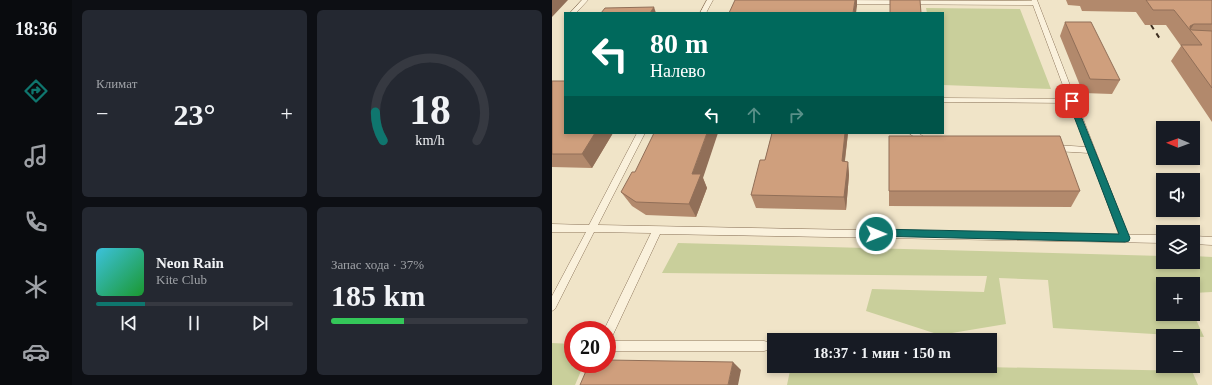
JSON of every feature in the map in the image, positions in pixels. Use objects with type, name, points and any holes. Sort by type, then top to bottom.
[{"type":"lane","points":[[574,12],[584,0]]},
{"type":"lane","points":[[704,12],[710,0]]},
{"type":"lane","points":[[834,0],[842,2],[1035,2],[1125,238]]},
{"type":"lane","points":[[944,100],[1072,101]]},
{"type":"lane","points":[[552,306],[640,134]]},
{"type":"lane","points":[[915,134],[927,142],[935,142]]},
{"type":"lane","points":[[1044,148],[1091,150]]},
{"type":"lane","points":[[552,228],[1156,239]]},
{"type":"lane","points":[[614,321],[657,230]]},
{"type":"lane","points":[[1200,240],[1212,241]]},
{"type":"lane","points":[[616,346],[764,346]]},
{"type":"green space","points":[[926,8],[1020,9],[1051,89],[944,85],[944,12],[927,12]]},
{"type":"green space","points":[[678,243],[1156,256],[1156,269],[1200,269],[1200,256],[1212,257],[1212,292],[1200,293],[1200,277],[1156,277],[1156,321],[1197,321],[1204,337],[1200,337],[1200,329],[1156,329],[1156,334],[1053,328],[1048,280],[999,278],[1006,324],[952,333],[934,333],[866,311],[872,289],[984,292],[987,276],[662,273]]},
{"type":"green space","points":[[552,343],[564,344],[564,373],[580,373],[575,385],[552,385]]},
{"type":"green space","points":[[997,367],[1156,370],[1156,373],[1193,373],[1198,385],[787,385],[790,373],[997,373]]},
{"type":"building","points":[[735,0],[855,0],[853,12],[729,12]]},
{"type":"building","points":[[890,0],[920,0],[921,12],[890,12]]},
{"type":"building","points":[[1146,0],[1212,0],[1212,24],[1194,24],[1190,26],[1190,29],[1212,31],[1212,88],[1181,45],[1202,45],[1174,10],[1153,10]]},
{"type":"building","points":[[654,7],[651,12],[602,12],[605,8]]},
{"type":"building","points":[[1065,22],[1091,22],[1120,80],[1090,79]]},
{"type":"building","points":[[552,81],[564,81],[564,134],[594,134],[582,154],[552,154]]},
{"type":"building","points":[[654,134],[707,134],[692,174],[701,174],[689,204],[636,202],[621,192],[632,172],[635,172]]},
{"type":"building","points":[[772,134],[845,134],[842,161],[848,162],[844,197],[751,195],[760,160],[765,160]]},
{"type":"building","points":[[889,136],[1060,136],[1080,191],[889,191]]},
{"type":"building","points":[[616,360],[733,362],[728,385],[580,385],[585,373],[616,373]]},
{"type":"railway","points":[[1151,25],[1160,39]]},
{"type":"route","points":[[876,234],[1125,238],[1072,101]]}]
